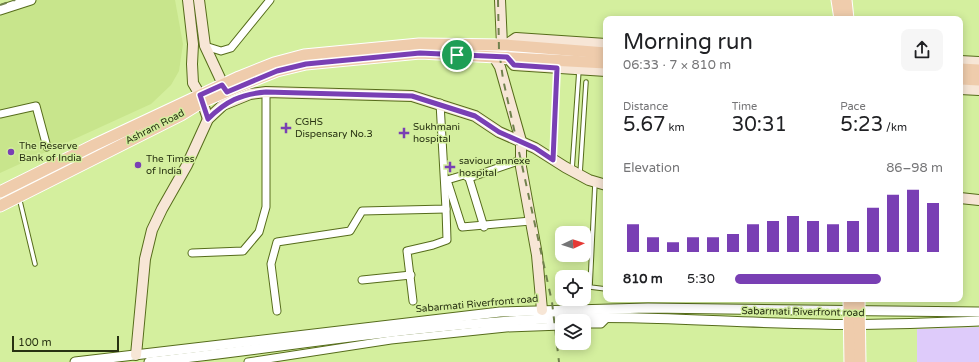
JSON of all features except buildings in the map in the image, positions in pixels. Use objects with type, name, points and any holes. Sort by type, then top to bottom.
[{"type":"main road","points":[[188,0],[193,44],[192,64],[194,83],[208,119]]},
{"type":"main road","points":[[136,359],[145,259],[152,230],[187,164],[208,119],[222,105],[226,92],[205,46],[199,0]]},
{"type":"main road","points":[[500,0],[504,45],[516,38],[603,44]]},
{"type":"main road","points":[[837,0],[840,16]]},
{"type":"main road","points":[[846,0],[848,16]]},
{"type":"main road","name":"Ashram Road","points":[[226,92],[274,63],[304,55],[419,44],[504,45],[603,53]]},
{"type":"main road","name":"Ashram Road","points":[[0,192],[201,99],[226,92],[277,71],[306,64],[420,53],[603,63]]},
{"type":"main road","points":[[494,57],[500,67],[521,141],[521,160],[537,255],[542,310]]},
{"type":"main road","points":[[507,57],[514,65],[603,71]]},
{"type":"main road","points":[[963,61],[979,62]]},
{"type":"main road","points":[[963,69],[979,70]]},
{"type":"main road","points":[[963,79],[979,80]]},
{"type":"main road","points":[[963,89],[979,90]]},
{"type":"main road","points":[[226,92],[250,94],[266,92],[412,96],[440,103],[475,116],[499,132],[521,141],[576,173],[603,184]]},
{"type":"main road","name":"Ashram Road","points":[[0,206],[181,115],[201,99]]},
{"type":"main road","points":[[963,198],[979,200]]},
{"type":"main road","points":[[849,302],[850,362]]},
{"type":"main road","points":[[859,302],[860,362]]},
{"type":"street","points":[[0,10],[31,0]]},
{"type":"street","points":[[205,46],[221,51],[231,48],[270,0]]},
{"type":"street","points":[[192,253],[243,251],[259,232],[266,207],[266,92]]},
{"type":"street","points":[[413,301],[407,251],[447,240],[440,103]]},
{"type":"street","points":[[0,114],[36,106],[47,147]]},
{"type":"street","points":[[469,178],[521,160]]},
{"type":"street","points":[[484,226],[469,178],[464,175],[448,180],[462,227],[484,226],[531,221]]},
{"type":"street","points":[[276,312],[271,264],[277,242],[350,231],[362,211],[446,209]]},
{"type":"street","points":[[362,280],[411,276]]},
{"type":"street","name":"Sabarmati Riverfront road","points":[[75,362],[136,359],[432,319],[500,312],[542,310],[758,308],[833,311],[979,312]]},
{"type":"street","points":[[591,324],[601,324],[608,317]]},
{"type":"street","name":"Sabarmati Riverfront road","points":[[149,362],[191,360],[461,325],[545,318],[608,317],[821,324],[894,324],[979,321]]},
{"type":"street","points":[[248,362],[391,340],[506,328],[555,326]]},
{"type":"lane","points":[[553,160],[557,68]]},
{"type":"lane","points":[[576,173],[579,69]]},
{"type":"lane","points":[[576,173],[586,82]]},
{"type":"lane","points":[[595,182],[590,287],[603,288]]},
{"type":"lane","points":[[19,196],[35,264]]},
{"type":"shaded area","points":[[26,0],[175,0],[183,44],[179,71],[171,85],[151,104],[0,173],[0,8]]},
{"type":"shaded area","points":[[979,327],[979,362],[917,362],[917,329]]},
{"type":"railway","points":[[0,5],[15,0]]},
{"type":"railway","points":[[498,0],[499,50],[503,79],[552,302],[559,362]]},
{"type":"place","name":"CGHS Dispensary No.3","points":[[286,128]]},
{"type":"place","name":"Sukhmani hospital","points":[[404,133]]},
{"type":"place","name":"The Reserve Bank of India","points":[[11,152]]},
{"type":"place","name":"The Times of India","points":[[138,165]]},
{"type":"place","name":"saviour annexe hospital","points":[[450,167]]},
{"type":"route","points":[[420,53],[457,55],[507,57],[514,65],[557,68],[553,160],[535,148],[499,132],[475,116],[440,103],[412,96],[391,94],[304,94],[266,92],[250,94],[230,101],[222,105],[208,119],[200,95],[222,85],[227,92],[277,71],[306,64],[362,57],[420,53]]}]
